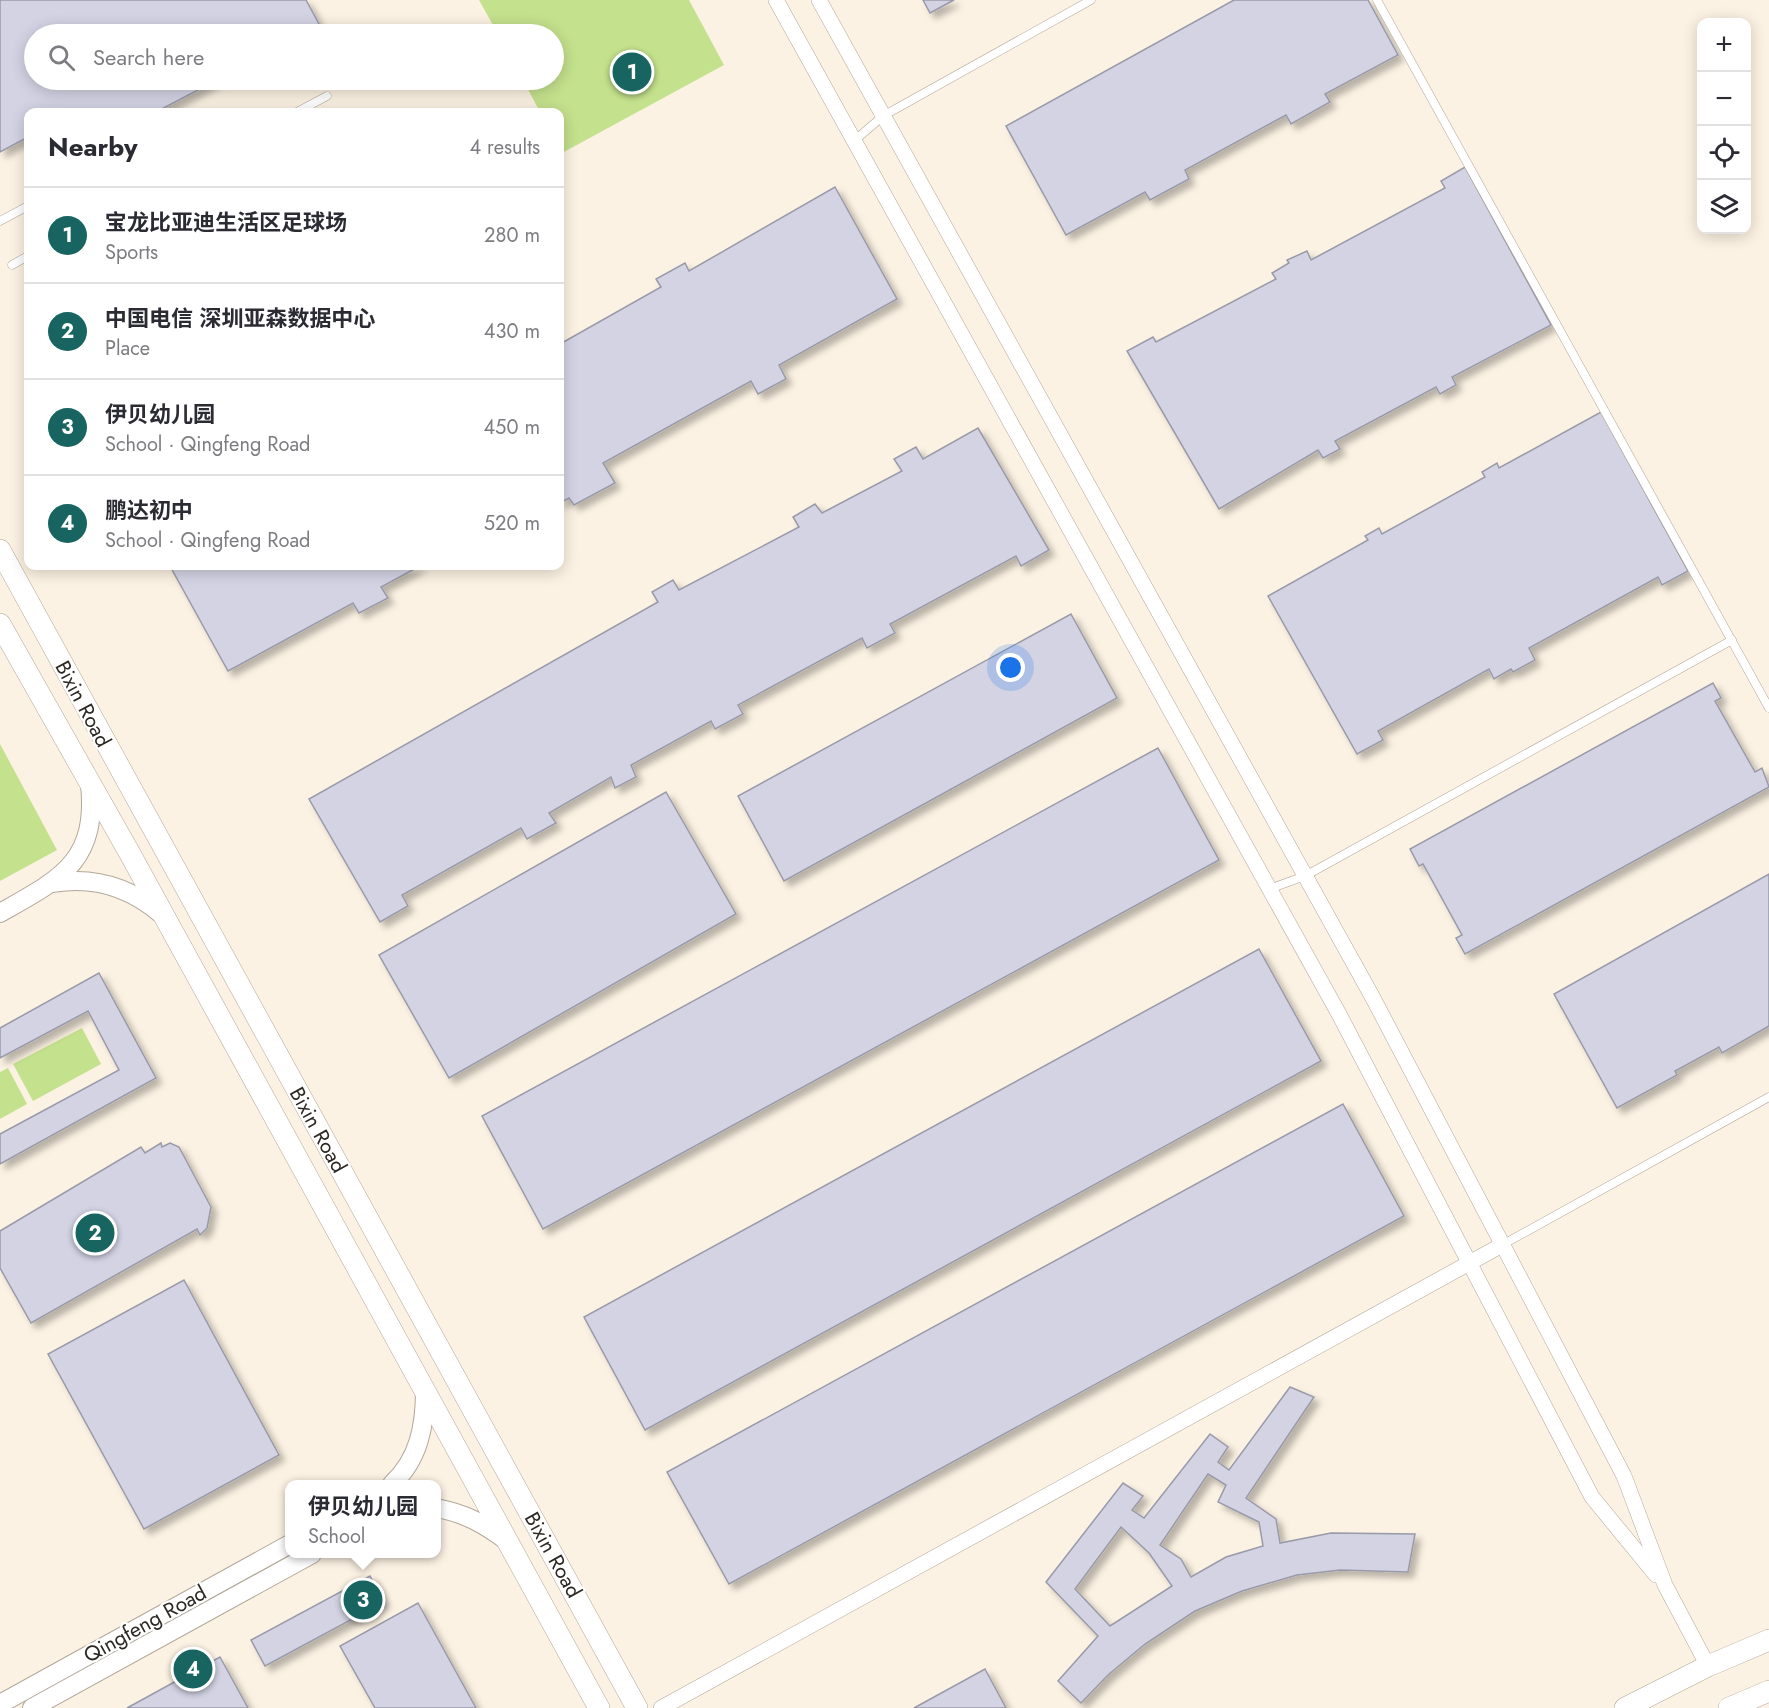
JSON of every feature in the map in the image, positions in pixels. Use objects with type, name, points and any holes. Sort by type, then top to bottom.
[{"type":"main road","name":"Bixin Road","points":[[0,550],[637,1708]]},
{"type":"main road","name":"Bixin Road","points":[[0,624],[163,915],[599,1708]]},
{"type":"main road","points":[[1625,1708],[1708,1666],[1769,1640]]},
{"type":"main road","points":[[1729,1708],[1769,1691]]},
{"type":"street","points":[[776,0],[1340,1016],[1592,1497],[1665,1585]]},
{"type":"street","points":[[819,0],[1373,998],[1624,1476],[1665,1585],[1708,1666]]},
{"type":"street","points":[[0,913],[53,883],[78,854],[88,831],[92,809],[89,782]]},
{"type":"street","points":[[53,883],[73,880],[120,888],[143,898],[163,915]]},
{"type":"street","points":[[661,1708],[1502,1245]]},
{"type":"street","points":[[396,1480],[409,1463],[420,1441],[425,1418],[425,1390]]},
{"type":"street","points":[[441,1509],[456,1511],[481,1521],[508,1542]]},
{"type":"street","name":"Qingfeng Road","points":[[0,1704],[285,1547]]},
{"type":"street","name":"Qingfeng Road","points":[[32,1708],[305,1558]]},
{"type":"lane","points":[[854,141],[884,116],[1091,0]]},
{"type":"lane","points":[[1377,0],[1769,708]]},
{"type":"lane","points":[[304,108],[327,96]]},
{"type":"lane","points":[[0,221],[24,208]]},
{"type":"lane","points":[[12,265],[24,258]]},
{"type":"lane","points":[[1269,889],[1305,876],[1732,640]]},
{"type":"lane","points":[[1502,1245],[1769,1097]]},
{"type":"green space","points":[[479,0],[689,0],[724,65],[564,152],[564,108],[538,108],[528,90],[564,90],[564,24],[492,24]]},
{"type":"green space","points":[[0,744],[57,850],[0,881]]},
{"type":"green space","points":[[82,1028],[101,1064],[33,1101],[13,1064]]},
{"type":"green space","points":[[8,1068],[27,1104],[0,1119],[0,1072]]},
{"type":"building","points":[[0,0],[306,0],[319,24],[24,24],[24,90],[198,90],[164,108],[24,108],[24,139],[0,152]]},
{"type":"building","points":[[923,0],[954,0],[930,13]]},
{"type":"building","points":[[1234,0],[1368,0],[1398,55],[1325,94],[1330,102],[1291,124],[1286,115],[1185,170],[1189,179],[1150,200],[1145,192],[1066,235],[1006,126]]},
{"type":"building","points":[[1465,167],[1551,325],[1452,377],[1456,385],[1440,394],[1436,387],[1335,441],[1340,449],[1323,458],[1318,450],[1219,509],[1127,351],[1153,337],[1156,342],[1276,279],[1272,273],[1289,263],[1287,260],[1307,251],[1311,260],[1445,188],[1441,181]]},
{"type":"building","points":[[835,187],[897,299],[779,365],[786,379],[758,394],[751,381],[603,463],[615,483],[574,505],[569,498],[564,501],[564,342],[661,287],[656,279],[685,263],[689,271]]},
{"type":"building","points":[[1601,412],[1688,571],[1662,585],[1658,577],[1529,648],[1535,660],[1513,672],[1511,669],[1494,679],[1489,669],[1378,731],[1383,740],[1357,754],[1268,596],[1368,540],[1365,536],[1379,528],[1382,534],[1485,477],[1482,472],[1497,463],[1499,468]]},
{"type":"building","points":[[978,428],[1049,550],[1021,566],[1016,556],[890,624],[895,633],[867,648],[862,638],[738,705],[743,714],[715,729],[711,721],[631,765],[636,777],[615,788],[611,777],[549,813],[556,823],[527,839],[521,828],[402,895],[408,906],[380,922],[309,799],[658,602],[652,592],[673,580],[679,590],[799,527],[793,517],[815,504],[822,513],[902,471],[894,459],[916,447],[923,459]]},
{"type":"building","points":[[172,570],[413,570],[381,587],[388,598],[359,613],[353,603],[228,671]]},
{"type":"building","points":[[1071,614],[1117,698],[784,881],[738,796]]},
{"type":"building","points":[[1713,683],[1721,698],[1715,701],[1755,772],[1762,768],[1769,787],[1465,954],[1456,938],[1462,935],[1423,864],[1419,866],[1410,849]]},
{"type":"building","points":[[1158,748],[1219,860],[543,1229],[482,1116]]},
{"type":"building","points":[[666,792],[736,914],[449,1078],[379,955]]},
{"type":"building","points":[[1769,874],[1769,1026],[1722,1053],[1719,1047],[1675,1071],[1677,1075],[1617,1108],[1554,994]]},
{"type":"building","points":[[1259,949],[1321,1061],[645,1430],[584,1317]]},
{"type":"building","points":[[99,973],[156,1078],[0,1164],[0,1134],[119,1070],[88,1011],[0,1058],[0,1028]]},
{"type":"building","points":[[1343,1104],[1404,1216],[729,1584],[667,1472]]},
{"type":"building","points":[[161,1143],[162,1147],[170,1143],[179,1147],[211,1207],[207,1228],[200,1235],[197,1229],[31,1323],[0,1268],[0,1231],[141,1147],[145,1153]]},
{"type":"building","points":[[184,1280],[279,1455],[144,1529],[48,1354]]},
{"type":"building","points":[[1290,1387],[1314,1397],[1246,1498],[1276,1519],[1280,1543],[1331,1533],[1415,1534],[1408,1572],[1340,1570],[1297,1575],[1242,1591],[1195,1611],[1145,1644],[1108,1675],[1081,1703],[1058,1681],[1098,1636],[1046,1582],[1123,1483],[1143,1496],[1132,1510],[1144,1518],[1210,1434],[1228,1447],[1218,1462],[1229,1470]],"holes":[[[1208,1474],[1226,1485],[1218,1502],[1259,1522],[1263,1546],[1226,1557],[1191,1577],[1181,1559],[1160,1545]],[[1121,1527],[1149,1553],[1172,1586],[1110,1626],[1075,1589]]]},
{"type":"building","points":[[370,1576],[384,1602],[265,1666],[251,1640]]},
{"type":"building","points":[[418,1603],[476,1708],[375,1708],[340,1646]]},
{"type":"building","points":[[220,1657],[248,1708],[127,1708]]},
{"type":"building","points":[[985,1669],[1006,1708],[914,1708]]},
{"type":"place","name":"宝龙比亚迪生活区足球场","points":[[632,72]]},
{"type":"place","name":"中国电信 深圳亚森数据中心","points":[[95,1233]]},
{"type":"place","name":"伊贝幼儿园","points":[[363,1600]]},
{"type":"place","name":"鹏达初中","points":[[193,1669]]}]
